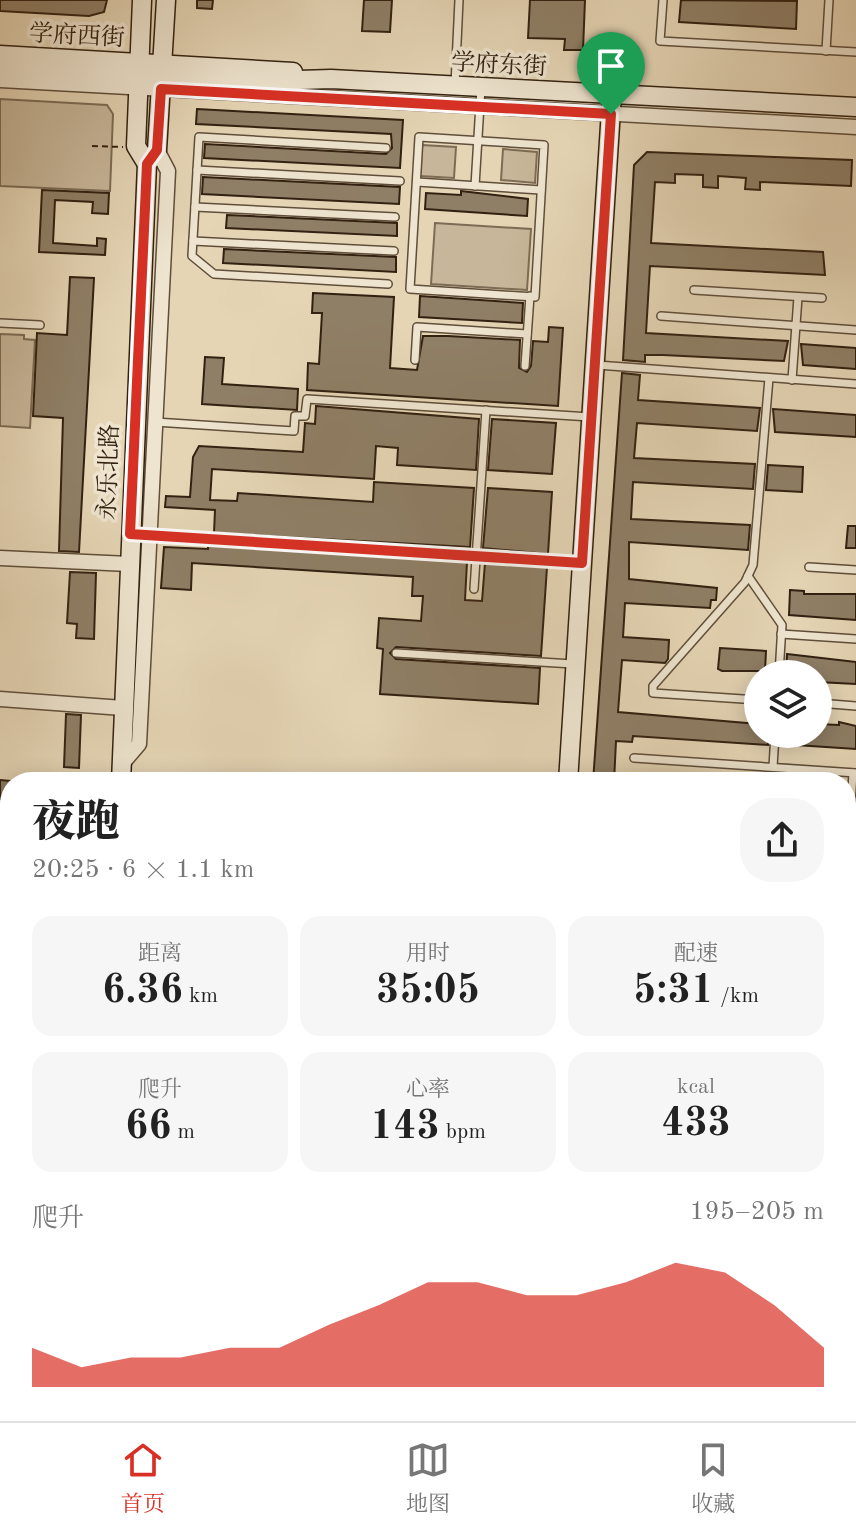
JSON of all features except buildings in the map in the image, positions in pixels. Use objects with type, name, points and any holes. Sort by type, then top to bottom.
[{"type":"street","name":"永乐北路","points":[[121,772],[130,534],[152,157],[150,74],[142,0]]},
{"type":"street","name":"永乐北路","points":[[137,147],[166,0]]},
{"type":"street","name":"学府西街","points":[[0,55],[150,74]]},
{"type":"street","name":"学府西街","points":[[0,68],[150,74]]},
{"type":"street","name":"学府东街","points":[[150,74],[267,81],[331,79],[856,107]]},
{"type":"street","points":[[0,80],[150,74],[480,107],[856,127]]},
{"type":"street","points":[[569,772],[612,94]]},
{"type":"street","points":[[122,772],[139,744],[168,171],[137,147]]},
{"type":"street","points":[[0,558],[129,564]]},
{"type":"street","points":[[0,699],[123,708]]},
{"type":"lane","points":[[455,85],[459,0]]},
{"type":"lane","points":[[663,0],[660,41],[856,52]]},
{"type":"lane","points":[[826,51],[829,0]]},
{"type":"lane","points":[[475,186],[481,87]]},
{"type":"lane","points":[[386,148],[199,137],[192,256],[214,274],[388,284]]},
{"type":"lane","points":[[419,137],[544,145],[535,297],[410,289],[417,182],[419,137]]},
{"type":"lane","points":[[197,170],[400,181]]},
{"type":"lane","points":[[417,182],[541,190]]},
{"type":"lane","points":[[195,207],[395,217]]},
{"type":"lane","points":[[193,241],[394,251]]},
{"type":"lane","points":[[694,290],[822,298]]},
{"type":"lane","points":[[525,366],[530,296]]},
{"type":"lane","points":[[792,380],[798,297]]},
{"type":"lane","points":[[661,316],[856,330]]},
{"type":"lane","points":[[0,323],[40,325]]},
{"type":"lane","points":[[415,360],[417,327],[527,334]]},
{"type":"lane","points":[[595,365],[856,384]]},
{"type":"lane","points":[[744,699],[653,693],[653,686],[748,576],[756,552],[769,378]]},
{"type":"lane","points":[[155,422],[294,431],[295,416],[305,416],[307,399],[591,417]]},
{"type":"lane","points":[[474,589],[486,410]]},
{"type":"lane","points":[[130,534],[582,563]]},
{"type":"lane","points":[[809,567],[856,570]]},
{"type":"lane","points":[[748,576],[782,625],[780,660]]},
{"type":"lane","points":[[781,634],[856,639]]},
{"type":"lane","points":[[396,653],[575,664]]},
{"type":"lane","points":[[832,704],[856,706]]},
{"type":"lane","points":[[773,767],[774,748]]},
{"type":"lane","points":[[634,758],[840,772]]},
{"type":"path","points":[[92,146],[137,147]]},
{"type":"shaded area","points":[[0,99],[107,105],[113,114],[110,191],[0,186]]},
{"type":"shaded area","points":[[422,145],[456,147],[454,178],[420,176]]},
{"type":"shaded area","points":[[503,149],[537,152],[535,183],[501,180]]},
{"type":"shaded area","points":[[435,223],[531,229],[527,290],[431,284]]},
{"type":"shaded area","points":[[0,334],[24,335],[24,339],[35,340],[30,428],[0,426]]},
{"type":"route","points":[[161,89],[611,114],[582,563],[130,534],[147,164],[157,150],[161,89]]}]
